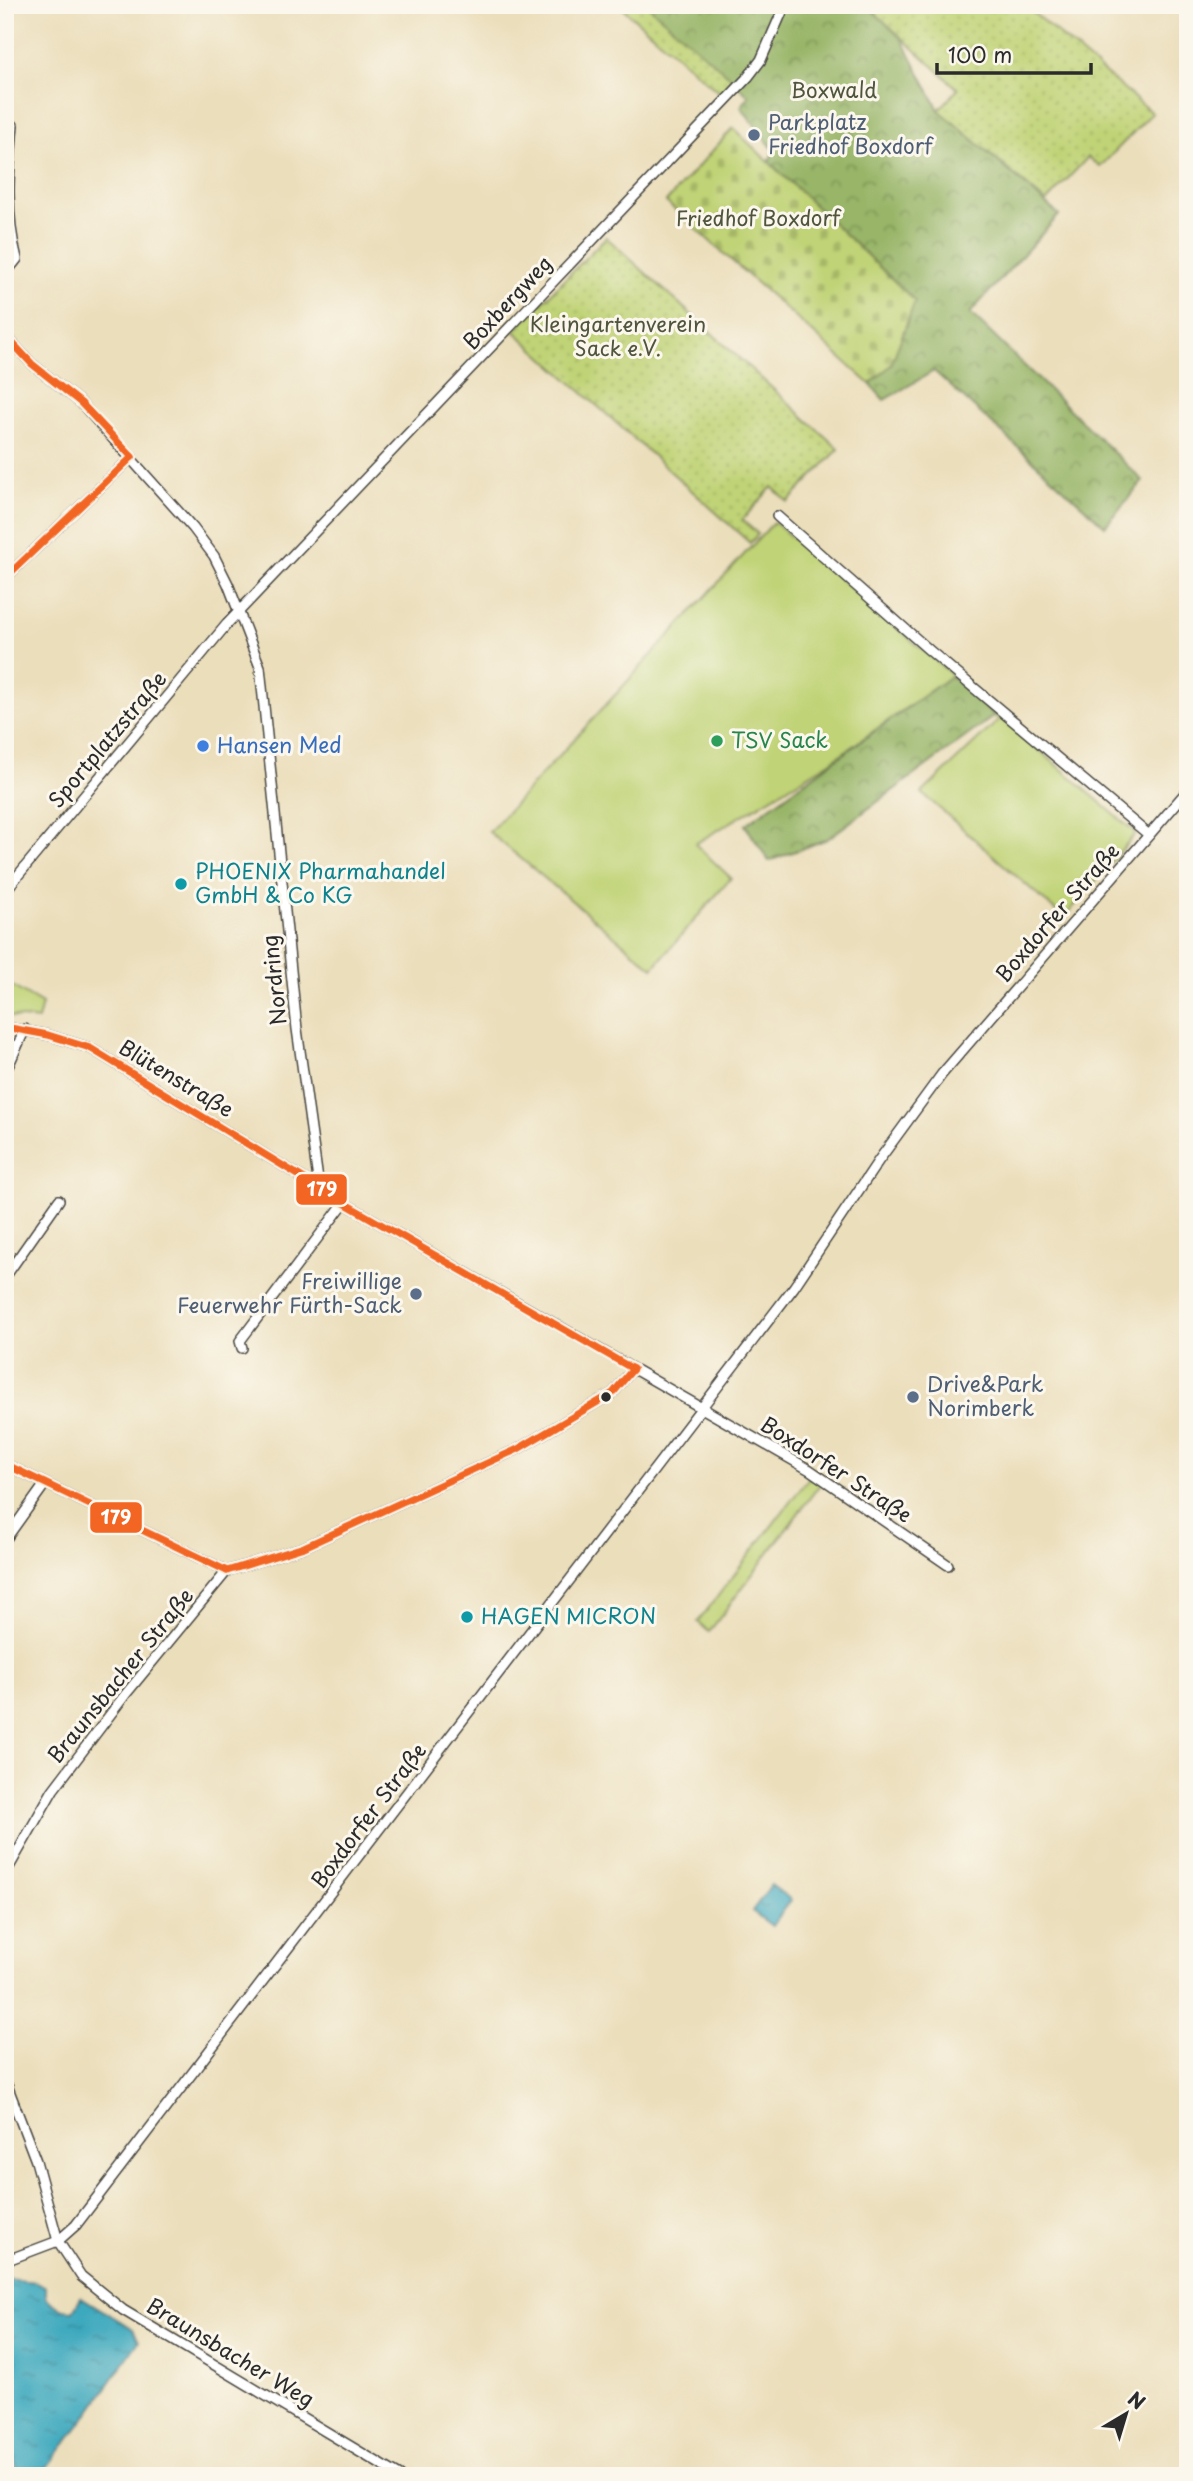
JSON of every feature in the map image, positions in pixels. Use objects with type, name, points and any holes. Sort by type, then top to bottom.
[{"type":"street","name":"Boxbergweg","points":[[240,614],[748,77],[761,60],[785,5]]},
{"type":"street","points":[[5,120],[13,125],[8,182],[10,231],[17,259],[5,274]]},
{"type":"street","name":"Nordring","points":[[5,335],[32,364],[80,403],[132,457],[214,556],[260,667],[298,1029],[319,1187]]},
{"type":"street","points":[[5,578],[132,457]]},
{"type":"street","name":"Boxdorfer Straße","points":[[58,2241],[76,2225],[201,2064],[794,1287],[879,1160],[942,1074],[1149,835],[929,650],[777,516]]},
{"type":"street","name":"Sportplatzstraße","points":[[6,887],[206,648],[240,614]]},
{"type":"street","points":[[1149,835],[1188,790]]},
{"type":"street","name":"Blütenstraße","points":[[5,1027],[25,1029],[90,1048],[319,1187]]},
{"type":"street","points":[[5,1073],[25,1029]]},
{"type":"street","points":[[319,1187],[702,1408]]},
{"type":"street","points":[[5,1277],[59,1200]]},
{"type":"street","points":[[242,1348],[240,1341],[344,1203]]},
{"type":"street","points":[[5,1464],[227,1571],[304,1547],[518,1449],[613,1393],[633,1369]]},
{"type":"street","name":"Boxdorfer Straße","points":[[702,1408],[810,1470],[948,1565]]},
{"type":"street","points":[[5,1540],[45,1485]]},
{"type":"street","name":"Braunsbacher Straße","points":[[5,1874],[53,1790],[138,1678],[227,1571]]},
{"type":"street","points":[[5,2080],[36,2161],[58,2241],[5,2261]]},
{"type":"street","name":"Braunsbacher Weg","points":[[58,2241],[81,2276],[123,2311],[400,2476]]},
{"type":"green space","points":[[619,5],[647,5],[735,81],[722,95]]},
{"type":"green space","name":"Boxwald","points":[[647,5],[867,5],[902,39],[939,110],[1059,215],[970,313],[1143,481],[1105,526],[934,371],[884,400],[870,384],[891,365],[915,301],[769,162],[774,150],[741,107],[749,96]]},
{"type":"green space","points":[[881,5],[1024,5],[1152,113],[1100,167],[1088,157],[1046,202],[939,110],[958,89],[875,13]]},
{"type":"green space","name":"Friedhof Boxdorf","points":[[733,128],[915,301],[891,365],[870,384],[666,202]]},
{"type":"green space","name":"Kleingartenverein Sack e.V.","points":[[606,237],[839,449],[788,502],[772,487],[742,520],[758,534],[750,543],[514,331]]},
{"type":"green space","name":"TSV Sack","points":[[774,522],[1136,833],[1064,918],[922,793],[999,720],[951,676],[830,762],[695,844],[731,878],[653,968],[489,832]]},
{"type":"green space","points":[[951,676],[994,716],[827,839],[769,861],[745,825]]},
{"type":"green space","points":[[5,982],[42,1004],[38,1020],[5,1016]]},
{"type":"green space","points":[[810,1476],[821,1483],[709,1632],[698,1622]]},
{"type":"water","points":[[771,1885],[791,1900],[772,1926],[752,1911]]},
{"type":"water","points":[[5,2279],[37,2282],[46,2287],[46,2298],[63,2310],[73,2311],[81,2297],[133,2329],[139,2341],[89,2413],[40,2476],[19,2476],[5,2435]]},
{"type":"waterway","points":[[5,2448],[15,2476]]},
{"type":"transit line","name":"179","points":[[5,335],[32,364],[81,403],[132,457]]},
{"type":"transit line","name":"179","points":[[5,578],[132,457]]},
{"type":"transit line","name":"179","points":[[5,1027],[48,1035],[90,1048],[344,1203],[633,1369]]},
{"type":"transit line","name":"179","points":[[227,1571],[304,1547],[518,1449],[613,1393],[633,1369]]},
{"type":"transit line","name":"179","points":[[5,1464],[227,1571]]},
{"type":"place","name":"Parkplatz Friedhof Boxdorf","points":[[754,135]]},
{"type":"place","name":"TSV Sack","points":[[717,741]]},
{"type":"place","name":"Hansen Med","points":[[203,746]]},
{"type":"place","name":"PHOENIX Pharmahandel GmbH & Co KG","points":[[181,884]]},
{"type":"place","name":"Freiwillige Feuerwehr Fürth-Sack","points":[[416,1294]]},
{"type":"place","name":"Drive&Park Norimberk","points":[[913,1397]]},
{"type":"place","name":"HAGEN MICRON","points":[[467,1617]]}]
